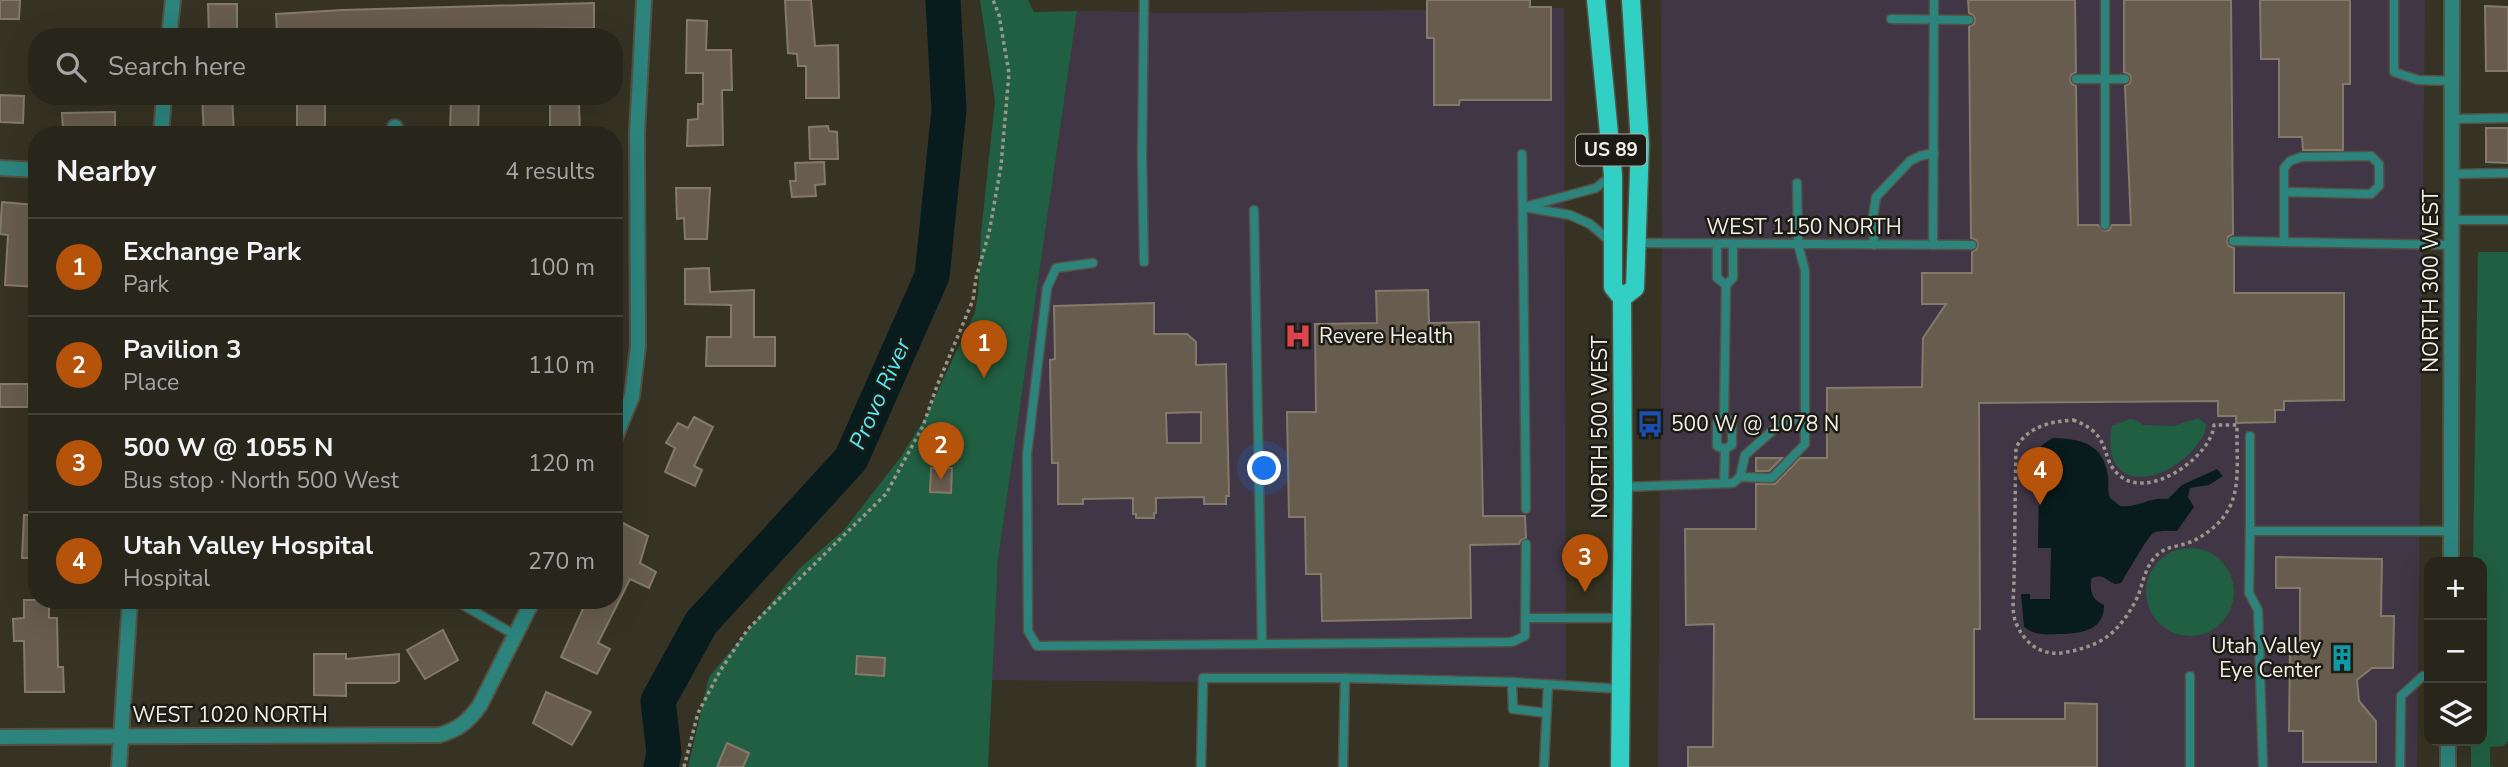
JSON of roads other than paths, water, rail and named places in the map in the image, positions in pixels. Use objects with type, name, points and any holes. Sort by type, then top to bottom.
[{"type":"main road","name":"NORTH 500 WEST","points":[[1596,0],[1613,174],[1613,287],[1622,298],[1620,767]]},
{"type":"main road","name":"NORTH 500 WEST","points":[[1622,298],[1635,288],[1640,144],[1631,0]]},
{"type":"street","points":[[170,28],[173,0]]},
{"type":"street","points":[[623,418],[632,396],[638,346],[637,133],[644,0]]},
{"type":"street","name":"NORTH 300 WEST","points":[[2451,557],[2452,0]]},
{"type":"street","points":[[162,126],[163,105]]},
{"type":"street","points":[[0,168],[28,170]]},
{"type":"street","points":[[119,767],[129,609]]},
{"type":"street","points":[[515,635],[528,609]]},
{"type":"street","name":"WEST 1020 NORTH","points":[[0,737],[439,735],[470,719],[480,705],[515,635]]},
{"type":"street","points":[[2448,746],[2448,767]]},
{"type":"lane","points":[[1144,0],[1144,262]]},
{"type":"lane","points":[[1933,245],[1934,0]]},
{"type":"lane","points":[[2105,0],[2105,225]]},
{"type":"lane","points":[[2394,0],[2394,72],[2418,80],[2453,82]]},
{"type":"lane","points":[[1891,19],[1969,20]]},
{"type":"lane","points":[[2076,79],[2124,79]]},
{"type":"lane","points":[[2452,119],[2508,118]]},
{"type":"lane","points":[[1874,245],[1875,197],[1910,161],[1934,153]]},
{"type":"lane","points":[[1522,154],[1526,509]]},
{"type":"lane","points":[[2284,192],[2371,194],[2379,186],[2379,164],[2371,156],[2301,157],[2290,161],[2284,168],[2284,192],[2284,242]]},
{"type":"lane","points":[[2452,174],[2508,173]]},
{"type":"lane","points":[[1523,207],[1595,188],[1613,174]]},
{"type":"lane","points":[[1740,477],[1772,478],[1805,444],[1805,271],[1798,244],[1797,183]]},
{"type":"lane","points":[[1523,207],[1570,215],[1590,223],[1612,243]]},
{"type":"lane","points":[[1254,210],[1262,644]]},
{"type":"lane","points":[[2452,220],[2508,220]]},
{"type":"lane","points":[[2233,241],[2452,245]]},
{"type":"lane","name":"WEST 1150 NORTH","points":[[1636,243],[1972,245]]},
{"type":"lane","points":[[1717,244],[1717,278],[1726,285]]},
{"type":"lane","points":[[1724,418],[1726,285],[1732,278],[1733,244]]},
{"type":"lane","points":[[1093,263],[1056,268],[1047,288],[1027,454],[1028,631],[1037,646],[1512,642],[1525,636],[1526,544]]},
{"type":"lane","points":[[1724,418],[1732,422],[1732,445],[1725,449]]},
{"type":"lane","points":[[1724,418],[1717,423],[1717,446],[1725,449]]},
{"type":"lane","points":[[1623,486],[1733,483],[1740,477],[1745,455],[1782,422],[1805,418]]},
{"type":"lane","points":[[2250,436],[2249,593],[2258,610],[2263,767]]},
{"type":"lane","points":[[1724,483],[1725,449]]},
{"type":"lane","points":[[2250,531],[2451,531]]},
{"type":"lane","points":[[471,609],[515,635]]},
{"type":"lane","points":[[1525,618],[1622,618]]},
{"type":"lane","points":[[2190,676],[2190,767]]},
{"type":"lane","points":[[2400,767],[2401,696],[2424,676]]},
{"type":"lane","points":[[1201,767],[1203,678],[1512,682],[1621,689]]},
{"type":"lane","points":[[1343,767],[1345,678]]},
{"type":"lane","points":[[1512,682],[1513,709],[1546,713]]},
{"type":"lane","points":[[1544,767],[1548,685]]},
{"type":"waterway","name":"Provo River","points":[[661,767],[664,753],[658,701],[701,623],[851,459],[932,276],[949,110],[943,0]]},
{"type":"place","name":"Revere Health","points":[[1298,336]]},
{"type":"place","name":"Exchange Park","points":[[984,378]]},
{"type":"place","name":"500 W @ 1078 N","points":[[1650,424]]},
{"type":"place","name":"Pavilion 3","points":[[941,480]]},
{"type":"place","name":"Utah Valley Hospital","points":[[2040,505]]},
{"type":"place","name":"500 W @ 1055 N","points":[[1585,592]]},
{"type":"place","name":"Utah Valley Eye Center","points":[[2342,658]]}]
